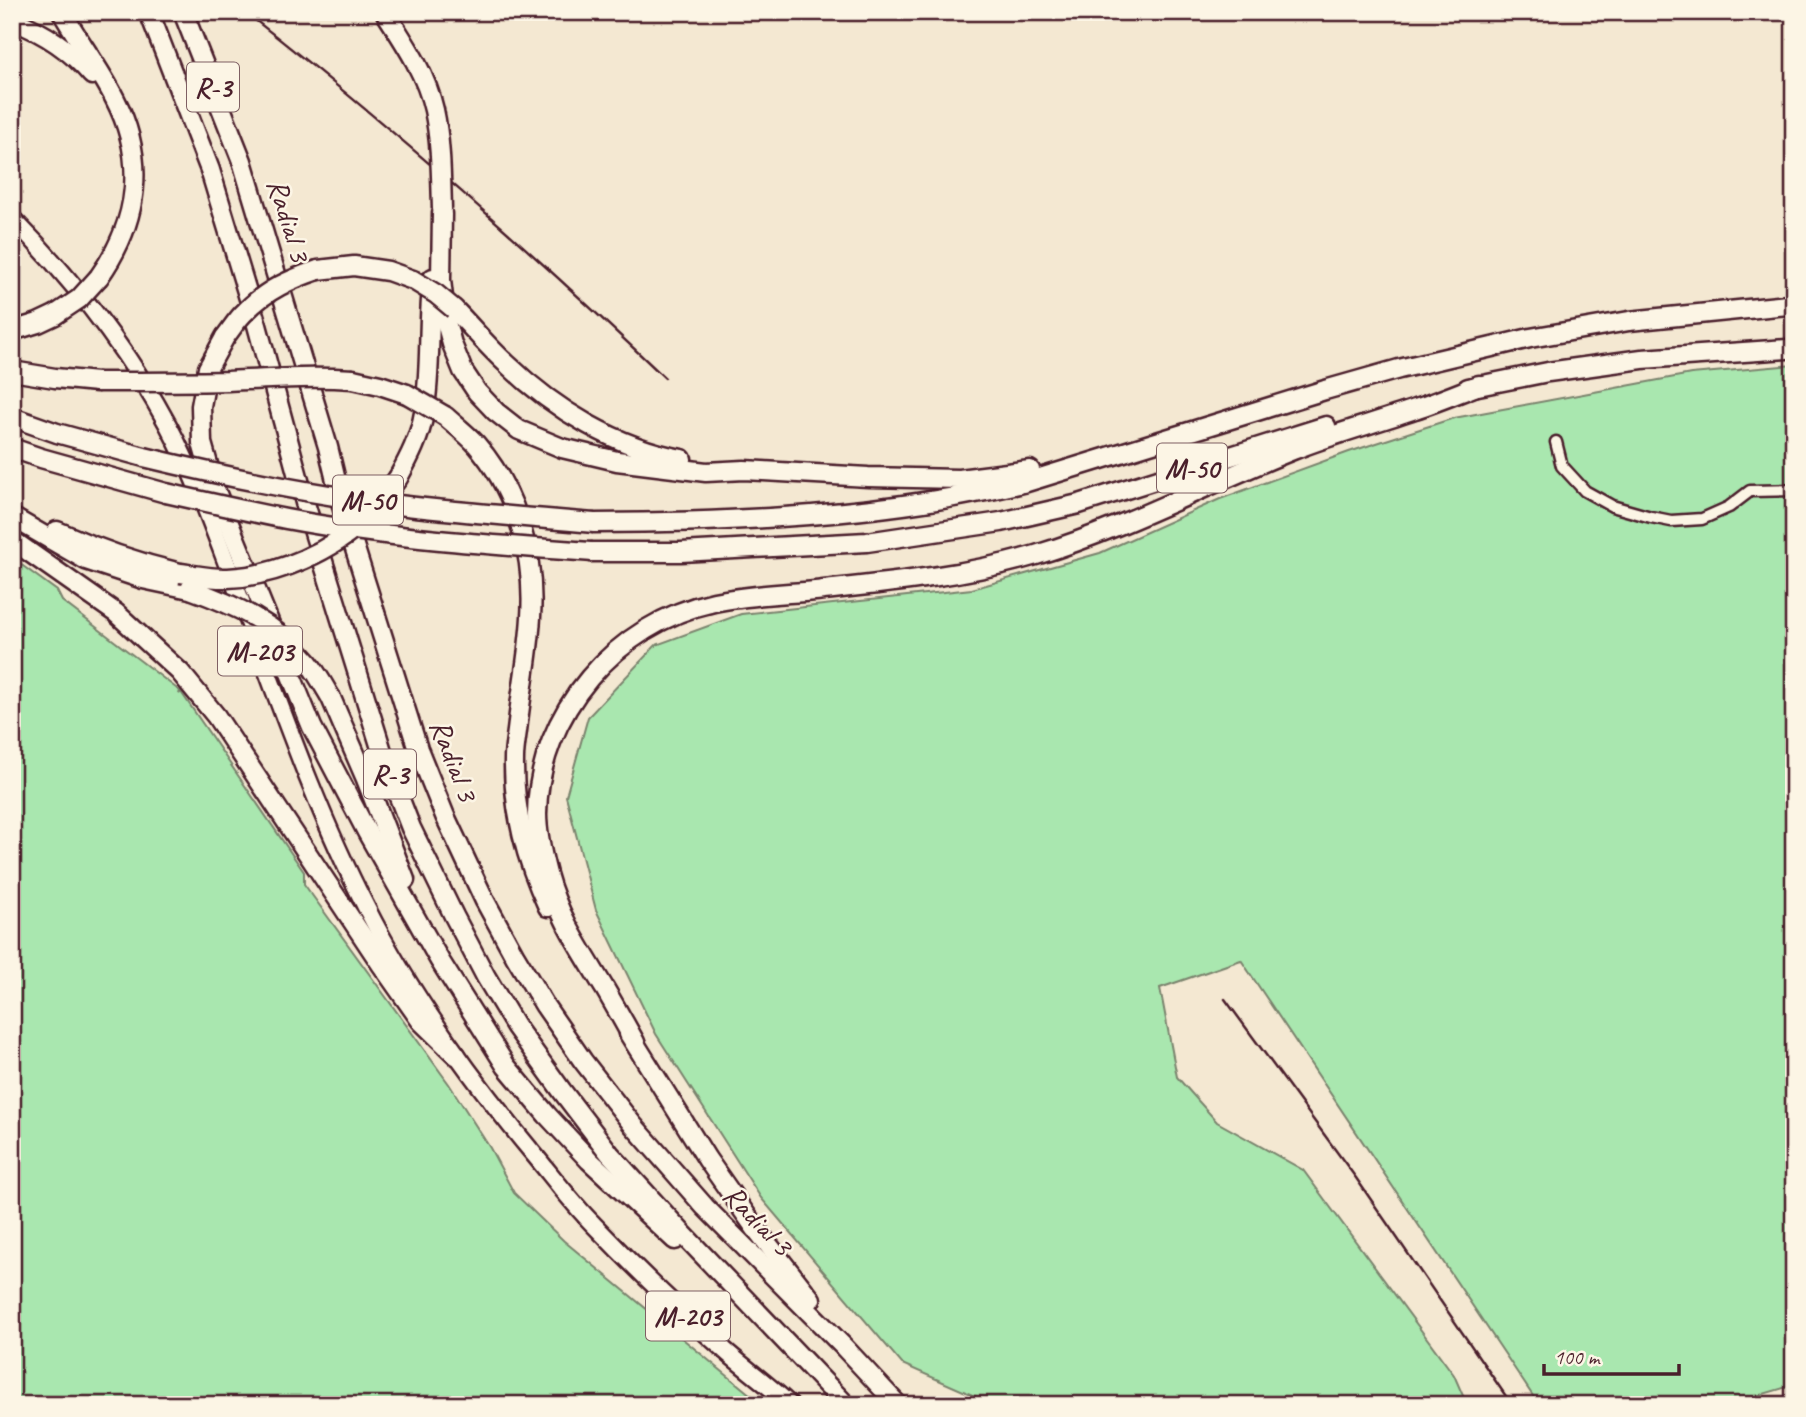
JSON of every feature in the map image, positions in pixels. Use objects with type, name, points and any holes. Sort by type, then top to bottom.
[{"type":"highway","points":[[12,331],[55,315],[79,299],[111,259],[121,240],[133,198],[132,155],[124,117],[62,12]]},
{"type":"highway","name":"Radial 3","points":[[149,12],[210,170],[257,326],[307,510],[385,761],[411,828],[454,916],[516,1027],[610,1154],[846,1405]]},
{"type":"highway","name":"Radial 3","points":[[183,12],[242,161],[328,447],[344,514],[418,749],[445,816],[485,901],[545,1006],[583,1061],[633,1125],[705,1207],[898,1405]]},
{"type":"highway","points":[[386,12],[410,51],[434,109],[440,156],[441,280],[449,333],[463,371],[477,392],[519,430],[562,448],[617,461],[706,472],[744,470],[959,479],[1002,475],[1065,463],[1088,463]]},
{"type":"highway","points":[[12,20],[46,36],[84,66],[112,102],[128,133]]},
{"type":"highway","points":[[12,512],[88,545],[149,566],[180,573],[227,578],[264,574],[297,562],[341,538],[369,516],[398,478],[420,432],[428,383],[429,305],[442,211]]},
{"type":"highway","points":[[744,470],[663,455],[586,424],[546,397],[507,365],[436,293],[413,280],[388,271],[355,266],[318,270],[295,277],[272,289],[246,310],[225,337],[208,368],[201,406],[202,443],[215,489],[304,708],[367,832],[472,1015],[506,1066],[589,1160],[803,1361]]},
{"type":"highway","name":"M-50","points":[[12,417],[57,433],[144,457],[276,486],[405,506],[594,523],[677,522],[860,511],[923,503],[1027,482],[1325,390],[1399,369],[1530,338],[1629,321],[1788,305]]},
{"type":"highway","name":"M-50","points":[[12,448],[166,493],[287,519],[384,534],[592,552],[681,552],[867,542],[1002,522],[1079,504],[1324,426],[1479,385],[1642,359],[1787,349]]},
{"type":"highway","points":[[12,371],[97,382],[286,377],[353,379],[407,394],[445,416],[476,444],[501,478],[523,534],[532,589],[514,757],[514,794],[519,827],[527,857],[547,905],[572,951],[635,1042]]},
{"type":"highway","points":[[907,1405],[800,1287],[755,1228],[707,1159],[569,931],[545,864],[537,814],[544,763],[552,736],[563,716],[587,679],[610,656],[637,633],[680,611],[716,601],[878,584],[970,571],[1037,554],[1117,526],[1293,450],[1479,385]]},
{"type":"highway","points":[[12,517],[86,559],[144,579],[190,589],[253,615],[307,661],[331,698],[366,779],[401,872],[445,958],[510,1063],[589,1160]]},
{"type":"highway","points":[[12,540],[116,613],[180,672],[215,716],[421,1021],[456,1055]]},
{"type":"main road","name":"M-203","points":[[12,218],[49,256],[96,312],[168,425],[201,494],[299,753],[340,853],[391,954],[456,1055],[511,1127],[590,1222],[727,1352],[790,1405]]},
{"type":"street","points":[[1556,442],[1562,466],[1585,491],[1612,506],[1671,521],[1702,519],[1729,507],[1750,491],[1794,490]]},
{"type":"green space","points":[[1794,365],[1794,1385],[1726,1405],[1539,1405],[1241,960],[1160,988],[1177,1077],[1217,1122],[1303,1170],[1454,1375],[1467,1405],[995,1405],[902,1364],[761,1198],[656,1034],[596,910],[566,796],[588,717],[656,645],[741,614],[972,589],[1100,553],[1220,499],[1349,452],[1454,418],[1691,374]]},
{"type":"green space","points":[[12,558],[57,591],[62,601],[180,691],[179,694],[181,692],[304,872],[304,884],[449,1084],[490,1148],[514,1193],[564,1241],[763,1405],[12,1405]]},
{"type":"railway","points":[[245,12],[460,190],[665,378]]},
{"type":"railway","points":[[1225,999],[1356,1178],[1512,1405]]}]
